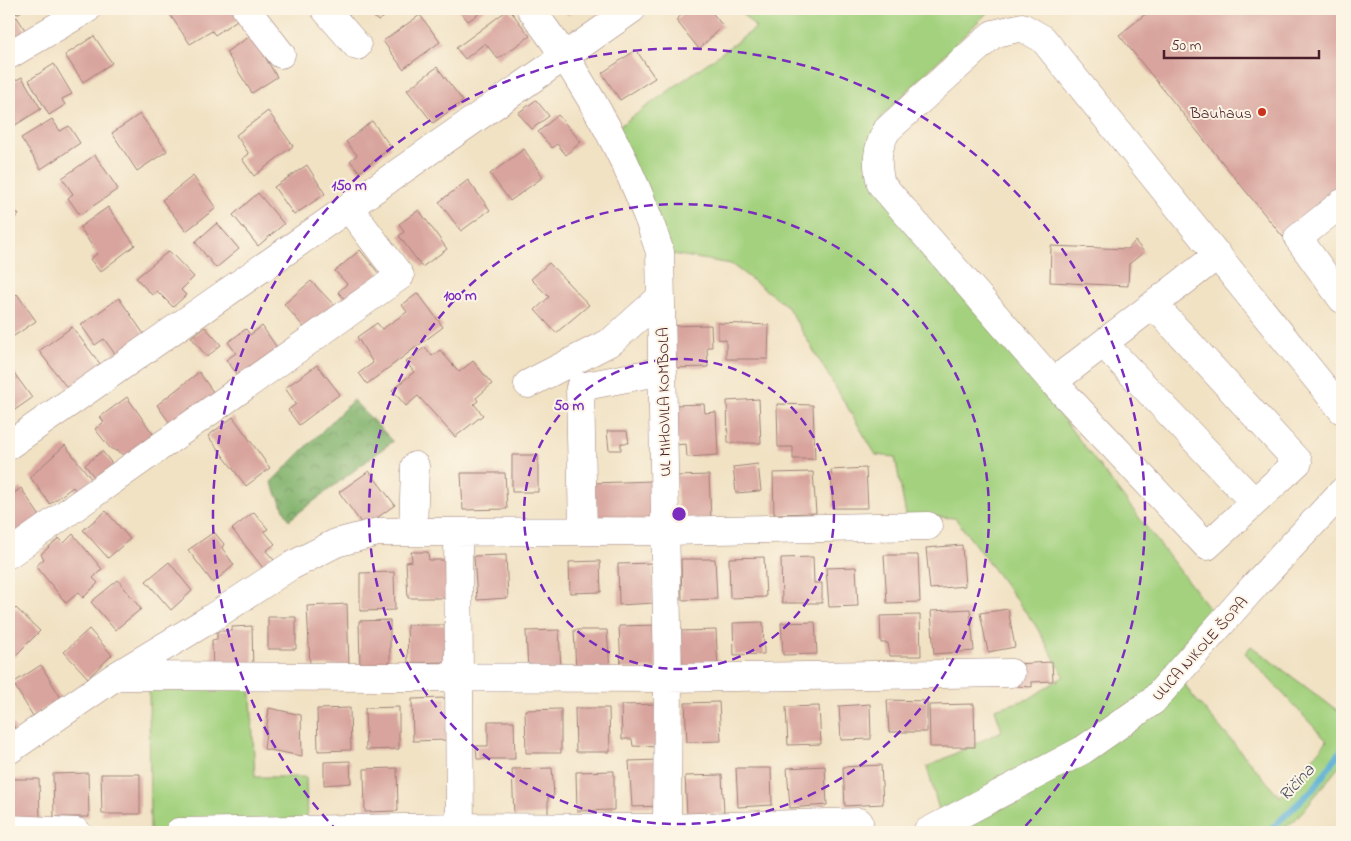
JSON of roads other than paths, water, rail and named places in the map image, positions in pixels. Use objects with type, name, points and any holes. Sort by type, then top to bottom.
[{"type":"street","points":[[9,55],[87,9]]},
{"type":"street","points":[[246,9],[281,54]]},
{"type":"street","points":[[326,9],[357,46]]},
{"type":"street","name":"UL MIHOVILA KOMBOLA","points":[[531,9],[565,55],[610,133],[646,207],[660,252],[668,678],[665,830]]},
{"type":"street","points":[[9,445],[632,9]]},
{"type":"street","points":[[1154,305],[1298,462],[1207,546],[1053,382],[881,184],[876,162],[879,143],[887,130],[993,34],[1022,27],[1043,39],[1342,410]]},
{"type":"street","points":[[1342,203],[1298,238],[1342,299]]},
{"type":"street","points":[[9,554],[400,276],[349,208]]},
{"type":"street","points":[[1053,382],[1218,255]]},
{"type":"street","points":[[528,384],[612,341],[661,298]]},
{"type":"street","points":[[1104,344],[1254,502]]},
{"type":"street","points":[[583,531],[580,387],[663,371]]},
{"type":"street","points":[[413,532],[415,466]]},
{"type":"street","name":"ULICA NIKOLE ŠOPA","points":[[927,832],[1083,750],[1153,701],[1256,584],[1342,492]]},
{"type":"street","points":[[9,750],[116,676],[210,619],[289,566],[336,543],[378,532],[664,531],[928,526]]},
{"type":"street","points":[[458,532],[460,829]]},
{"type":"street","points":[[116,676],[668,678],[1011,673]]},
{"type":"street","points":[[179,832],[460,829],[665,830],[859,822]]},
{"type":"street","points":[[9,830],[77,832]]},
{"type":"waterway","name":"Ričina","points":[[1268,832],[1314,788],[1342,749]]},
{"type":"place","name":"Bauhaus","points":[[1262,112]]}]
